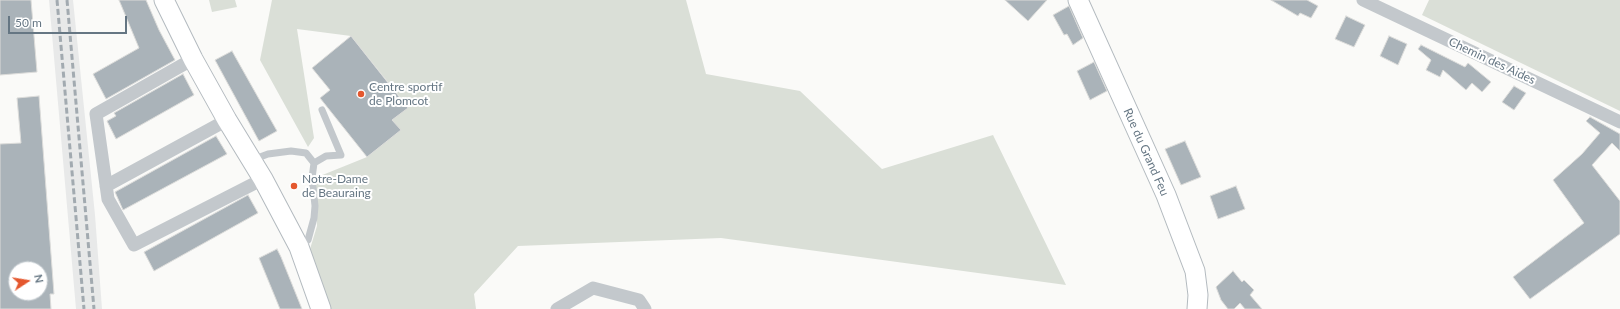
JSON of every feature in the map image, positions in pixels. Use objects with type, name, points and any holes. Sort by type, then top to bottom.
[{"type":"street","points":[[164,0],[193,59],[227,120],[263,179],[299,247],[321,309]]},
{"type":"street","name":"Rue du Grand Feu","points":[[1078,0],[1166,195],[1195,271],[1198,295],[1197,309]]},
{"type":"street","name":"Chemin des Aides","points":[[1363,0],[1620,122]]},
{"type":"street","points":[[193,59],[96,114],[108,199],[134,245],[263,179]]},
{"type":"street","points":[[106,186],[227,120]]},
{"type":"street","points":[[557,309],[593,288],[639,300],[645,309]]},
{"type":"lane","points":[[314,163],[326,156],[341,156],[322,110]]},
{"type":"lane","points":[[251,160],[268,154],[291,151],[306,153],[314,163],[314,218],[308,240],[299,247]]},
{"type":"shaded area","points":[[49,0],[73,0],[95,215],[102,309],[76,309]]},
{"type":"shaded area","points":[[209,0],[235,0],[237,7],[212,12]]},
{"type":"shaded area","points":[[272,0],[686,0],[706,74],[800,91],[882,169],[993,135],[1066,285],[721,238],[518,246],[474,294],[476,309],[331,309],[310,249],[317,226],[315,178],[367,157],[400,130],[392,120],[408,107],[351,36],[297,29],[314,138],[308,147],[260,60]]},
{"type":"shaded area","points":[[1429,0],[1620,0],[1620,111],[1422,15]]},
{"type":"building","points":[[0,0],[31,0],[37,72],[0,75]]},
{"type":"building","points":[[119,0],[146,0],[159,30],[175,60],[106,99],[93,74],[139,48]]},
{"type":"building","points":[[1005,0],[1047,0],[1028,21]]},
{"type":"building","points":[[1271,0],[1307,0],[1318,6],[1311,18],[1300,13],[1298,16]]},
{"type":"building","points":[[1069,6],[1083,38],[1073,45],[1067,34],[1064,35],[1053,15]]},
{"type":"building","points":[[1346,16],[1365,25],[1354,47],[1335,39]]},
{"type":"building","name":"Centre sportif de Plomcot","points":[[351,36],[408,108],[392,120],[401,130],[367,157],[320,98],[330,90],[312,68]]},
{"type":"building","points":[[1389,36],[1407,44],[1398,65],[1380,56]]},
{"type":"building","points":[[1421,45],[1465,67],[1468,63],[1491,82],[1482,92],[1472,83],[1466,90],[1443,70],[1440,77],[1426,70],[1431,60],[1418,49]]},
{"type":"building","points":[[232,51],[277,131],[259,141],[215,60]]},
{"type":"building","points":[[1094,62],[1107,91],[1090,100],[1077,71]]},
{"type":"building","points":[[183,74],[194,95],[116,139],[107,121],[116,116],[114,113]]},
{"type":"building","points":[[1514,86],[1526,93],[1514,110],[1502,102]]},
{"type":"building","points":[[39,96],[54,294],[50,294],[51,309],[0,309],[0,144],[21,143],[17,98]]},
{"type":"building","points":[[1590,117],[1620,134],[1620,151],[1612,143],[1592,165],[1620,201],[1620,234],[1530,299],[1513,277],[1584,223],[1553,180],[1582,154],[1600,133],[1586,121]]},
{"type":"building","points":[[216,136],[227,154],[123,210],[115,192]]},
{"type":"building","points":[[1185,141],[1201,177],[1181,185],[1165,149]]},
{"type":"building","points":[[1236,186],[1245,209],[1218,219],[1210,196]]},
{"type":"building","points":[[248,195],[258,213],[154,271],[144,252]]},
{"type":"building","points":[[277,249],[302,309],[280,309],[259,258]]},
{"type":"building","points":[[1233,271],[1242,282],[1244,280],[1254,290],[1250,295],[1262,309],[1245,309],[1240,303],[1234,309],[1228,309],[1221,300],[1216,287]]},
{"type":"railway","points":[[57,0],[84,309]]},
{"type":"railway","points":[[67,0],[94,309]]},
{"type":"place","name":"Centre sportif de Plomcot","points":[[361,94]]},
{"type":"place","name":"Notre-Dame de Beauraing","points":[[294,186]]}]
